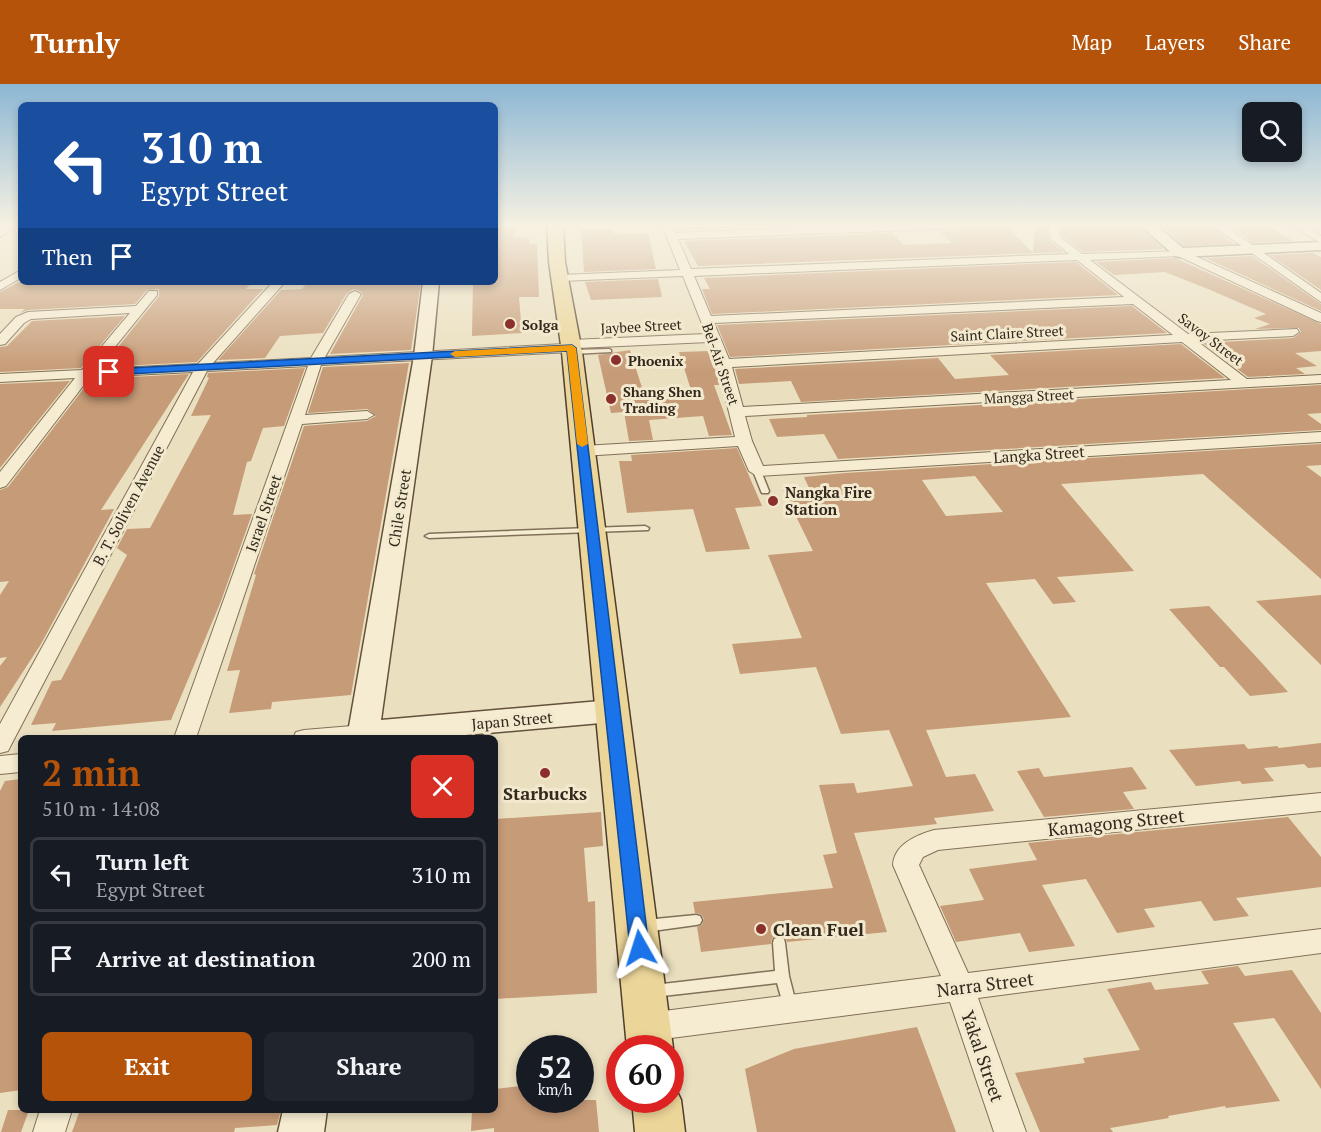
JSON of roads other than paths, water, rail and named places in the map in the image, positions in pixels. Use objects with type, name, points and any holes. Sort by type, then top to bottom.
[{"type":"main road","points":[[560,274],[572,348],[648,1022]]},
{"type":"main road","points":[[658,1113],[660,1132]]},
{"type":"street","points":[[560,278],[664,274]]},
{"type":"street","name":"Bel-Air Street","points":[[687,274],[724,363],[744,441],[758,471]]},
{"type":"street","name":"Savoy Street","points":[[1102,274],[1245,384]]},
{"type":"street","points":[[1226,274],[1321,317]]},
{"type":"street","points":[[1288,274],[1321,298]]},
{"type":"street","points":[[0,287],[18,275]]},
{"type":"street","name":"B. T. Soliven Avenue","points":[[0,745],[202,367],[276,285]]},
{"type":"street","name":"Chile Street","points":[[363,735],[423,356],[431,285]]},
{"type":"street","points":[[0,483],[86,373],[153,293]]},
{"type":"street","name":"Israel Street","points":[[186,735],[316,361],[355,294]]},
{"type":"street","points":[[706,320],[1135,300]]},
{"type":"street","points":[[0,341],[20,320],[28,316],[138,309]]},
{"type":"street","name":"Saint Claire Street","points":[[724,363],[1293,332]]},
{"type":"street","name":"Jaybee Street","points":[[0,378],[608,348],[713,338]]},
{"type":"street","name":"Mangga Street","points":[[737,412],[1321,379]]},
{"type":"street","points":[[297,420],[367,415]]},
{"type":"street","name":"Langka Street","points":[[758,471],[1321,437]]},
{"type":"street","points":[[583,452],[744,441]]},
{"type":"street","name":"Japan Street","points":[[363,735],[612,711]]},
{"type":"street","points":[[0,765],[18,763]]},
{"type":"street","name":"Kamagong Street","points":[[914,850],[934,840],[1318,806]]},
{"type":"street","name":"Yakal Street","points":[[914,850],[906,860],[906,866],[960,987],[1010,1132]]},
{"type":"street","name":"Narra Street","points":[[648,1022],[791,1009],[1321,941]]},
{"type":"street","points":[[48,1132],[55,1113]]},
{"type":"street","points":[[301,1132],[304,1113]]},
{"type":"lane","points":[[758,471],[765,490]]},
{"type":"lane","points":[[429,537],[645,528]]},
{"type":"lane","points":[[637,927],[696,920]]},
{"type":"lane","points":[[779,943],[782,976],[791,1009]]},
{"type":"lane","points":[[648,1022],[782,976]]},
{"type":"place","name":"Solga","points":[[510,324]]},
{"type":"place","name":"Phoenix","points":[[616,360]]},
{"type":"place","name":"Shang Shen Trading","points":[[611,399]]},
{"type":"place","name":"Nangka Fire Station","points":[[773,501]]},
{"type":"place","name":"Starbucks","points":[[545,773]]},
{"type":"place","name":"Clean Fuel","points":[[761,929]]}]
